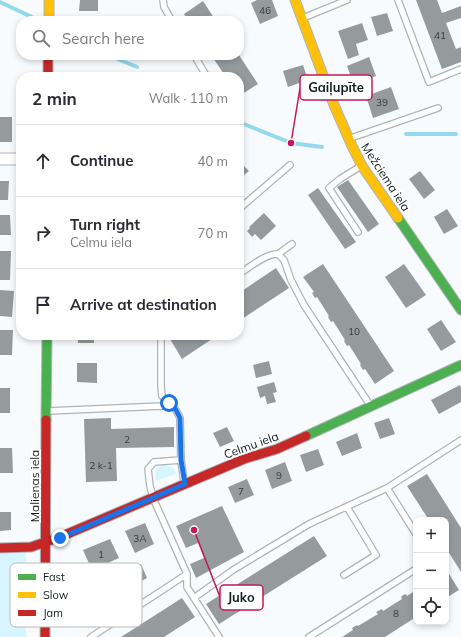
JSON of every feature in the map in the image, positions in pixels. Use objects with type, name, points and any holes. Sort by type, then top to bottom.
[{"type":"street","points":[[48,16],[49,0]]},
{"type":"street","name":"Mežciema iela","points":[[295,0],[348,139],[362,166],[461,310]]},
{"type":"street","points":[[48,60],[48,72]]},
{"type":"street","points":[[0,159],[16,158]]},
{"type":"street","name":"Malienas iela","points":[[46,563],[47,340]]},
{"type":"street","name":"Celmu iela","points":[[0,548],[31,547],[60,538],[244,459],[277,449],[461,365]]},
{"type":"street","name":"Malienas iela","points":[[45,627],[45,637]]},
{"type":"lane","points":[[163,0],[164,7],[169,16]]},
{"type":"lane","points":[[302,18],[347,0]]},
{"type":"lane","points":[[398,0],[429,82],[461,69]]},
{"type":"lane","points":[[197,60],[204,72]]},
{"type":"lane","points":[[348,139],[438,108]]},
{"type":"lane","points":[[244,206],[290,165]]},
{"type":"lane","points":[[358,232],[329,188],[340,179],[362,166]]},
{"type":"lane","points":[[244,271],[268,256],[278,254],[292,244]]},
{"type":"lane","points":[[278,254],[284,260],[291,280],[304,305],[371,407]]},
{"type":"lane","points":[[162,340],[162,396],[176,410],[180,418],[181,460],[185,484]]},
{"type":"lane","points":[[47,411],[162,406],[169,403]]},
{"type":"lane","points":[[194,598],[233,570],[309,524],[387,488],[461,440]]},
{"type":"lane","points":[[181,460],[154,462],[148,468],[150,486],[153,498],[187,574],[187,587],[219,637]]},
{"type":"lane","points":[[387,488],[413,529]]},
{"type":"lane","points":[[344,575],[376,555],[347,507]]},
{"type":"lane","points":[[309,637],[413,571]]},
{"type":"lane","points":[[142,604],[187,574]]},
{"type":"lane","points":[[91,637],[106,627]]},
{"type":"shaded area","points":[[163,465],[171,466],[176,474],[156,481],[155,473],[158,467]]},
{"type":"shaded area","points":[[0,551],[26,551],[26,563],[10,563],[10,627],[26,627],[26,637],[0,637]]},
{"type":"building","points":[[80,0],[98,0],[98,11],[79,11]]},
{"type":"building","points":[[257,0],[272,0],[278,16],[260,24],[251,3]]},
{"type":"building","points":[[416,0],[437,0],[442,13],[461,6],[461,18],[446,23],[456,49],[461,47],[461,62],[442,69]]},
{"type":"building","points":[[203,1],[213,16],[185,16],[184,14]]},
{"type":"building","points":[[387,13],[393,31],[377,36],[371,17]]},
{"type":"building","points":[[362,23],[368,40],[356,44],[359,55],[348,59],[338,31]]},
{"type":"building","points":[[369,57],[376,76],[354,85],[347,66]]},
{"type":"building","points":[[214,60],[242,60],[258,84],[244,93],[244,72],[223,72]]},
{"type":"building","points":[[303,65],[308,80],[288,87],[283,71]]},
{"type":"building","points":[[391,87],[399,109],[373,118],[366,96]]},
{"type":"building","points":[[0,117],[12,117],[12,142],[0,142]]},
{"type":"building","points":[[244,166],[249,171],[244,175]]},
{"type":"building","points":[[420,171],[435,190],[424,199],[409,179]]},
{"type":"building","points":[[348,180],[379,224],[368,232],[337,187]]},
{"type":"building","points":[[0,181],[9,181],[8,200],[0,200]]},
{"type":"building","points":[[318,188],[356,242],[345,249],[308,195]]},
{"type":"building","points":[[447,209],[458,226],[444,234],[434,217]]},
{"type":"building","points":[[264,213],[276,226],[261,240],[255,234],[252,237],[247,231],[250,228],[249,227]]},
{"type":"building","points":[[0,215],[10,215],[11,235],[0,235]]},
{"type":"building","points":[[0,251],[11,251],[10,280],[0,280]]},
{"type":"building","points":[[323,264],[394,371],[375,384],[365,369],[363,370],[349,345],[347,346],[333,321],[331,322],[328,317],[329,316],[317,297],[315,298],[312,293],[314,292],[303,277]]},
{"type":"building","points":[[404,264],[426,295],[406,308],[385,277]]},
{"type":"building","points":[[276,268],[289,288],[244,318],[244,290]]},
{"type":"building","points":[[0,290],[14,291],[12,317],[0,316]]},
{"type":"building","points":[[441,320],[456,342],[441,351],[427,329]]},
{"type":"building","points":[[0,330],[13,330],[12,355],[0,355]]},
{"type":"building","points":[[78,340],[94,340],[94,343],[78,343]]},
{"type":"building","points":[[171,340],[210,340],[182,359]]},
{"type":"building","points":[[269,361],[272,374],[256,378],[253,365]]},
{"type":"building","points":[[77,363],[97,363],[97,383],[77,382]]},
{"type":"building","points":[[274,382],[277,392],[273,393],[276,402],[267,404],[265,396],[260,398],[257,387]]},
{"type":"building","points":[[460,385],[461,402],[439,414],[431,400]]},
{"type":"building","points":[[0,388],[10,388],[10,413],[0,413]]},
{"type":"building","points":[[111,418],[111,429],[174,427],[174,447],[116,448],[117,481],[86,482],[84,419]]},
{"type":"building","points":[[389,418],[395,434],[380,439],[374,423]]},
{"type":"building","points":[[227,427],[234,441],[220,447],[213,433]]},
{"type":"building","points":[[357,433],[362,448],[342,456],[336,442]]},
{"type":"building","points":[[0,448],[12,448],[13,473],[0,473]]},
{"type":"building","points":[[318,449],[324,465],[306,472],[300,455]]},
{"type":"building","points":[[285,462],[292,481],[272,489],[265,470]]},
{"type":"building","points":[[427,474],[461,528],[461,572],[449,553],[449,517],[427,517],[407,486]]},
{"type":"building","points":[[247,479],[254,495],[235,503],[228,487]]},
{"type":"building","points":[[222,506],[244,552],[196,578],[190,564],[204,558],[198,543],[186,548],[176,526]]},
{"type":"building","points":[[0,512],[11,512],[11,530],[0,531]]},
{"type":"building","points":[[145,523],[154,544],[135,553],[125,531]]},
{"type":"building","points":[[314,536],[327,556],[219,624],[206,604]]},
{"type":"building","points":[[110,539],[119,558],[108,563],[89,563],[83,550]]},
{"type":"building","points":[[142,566],[147,578],[142,581]]},
{"type":"building","points":[[449,574],[459,590],[449,596]]},
{"type":"building","points":[[413,592],[413,619],[385,637],[342,637],[353,630],[352,628],[378,614],[376,612],[382,609],[383,611],[402,599],[401,597],[403,595],[406,594],[407,596]]},
{"type":"building","points":[[182,598],[195,617],[164,637],[121,637],[137,627],[142,627],[142,624]]},
{"type":"waterway","points":[[0,2],[30,16]]},
{"type":"waterway","points":[[120,60],[137,67]]},
{"type":"waterway","points":[[244,124],[291,143],[322,147]]},
{"type":"waterway","points":[[406,134],[456,134]]},
{"type":"traffic: fast","points":[[398,218],[461,310]]},
{"type":"traffic: fast","points":[[46,420],[47,340]]},
{"type":"traffic: fast","points":[[306,436],[461,365]]},
{"type":"traffic: slow","points":[[49,0],[49,16]]},
{"type":"traffic: slow","points":[[295,0],[334,105],[352,146],[362,166],[398,218]]},
{"type":"traffic: jam","points":[[48,60],[48,72]]},
{"type":"traffic: jam","points":[[45,563],[46,420]]},
{"type":"traffic: jam","points":[[0,548],[31,547],[60,537],[244,459],[277,449],[306,436]]},
{"type":"traffic: jam","points":[[45,627],[45,637]]},
{"type":"place","name":"Gaiļupīte","points":[[291,143]]},
{"type":"place","name":"Juko","points":[[194,530]]},
{"type":"route","points":[[60,538],[185,484],[181,460],[180,418],[176,410],[169,403]]}]
